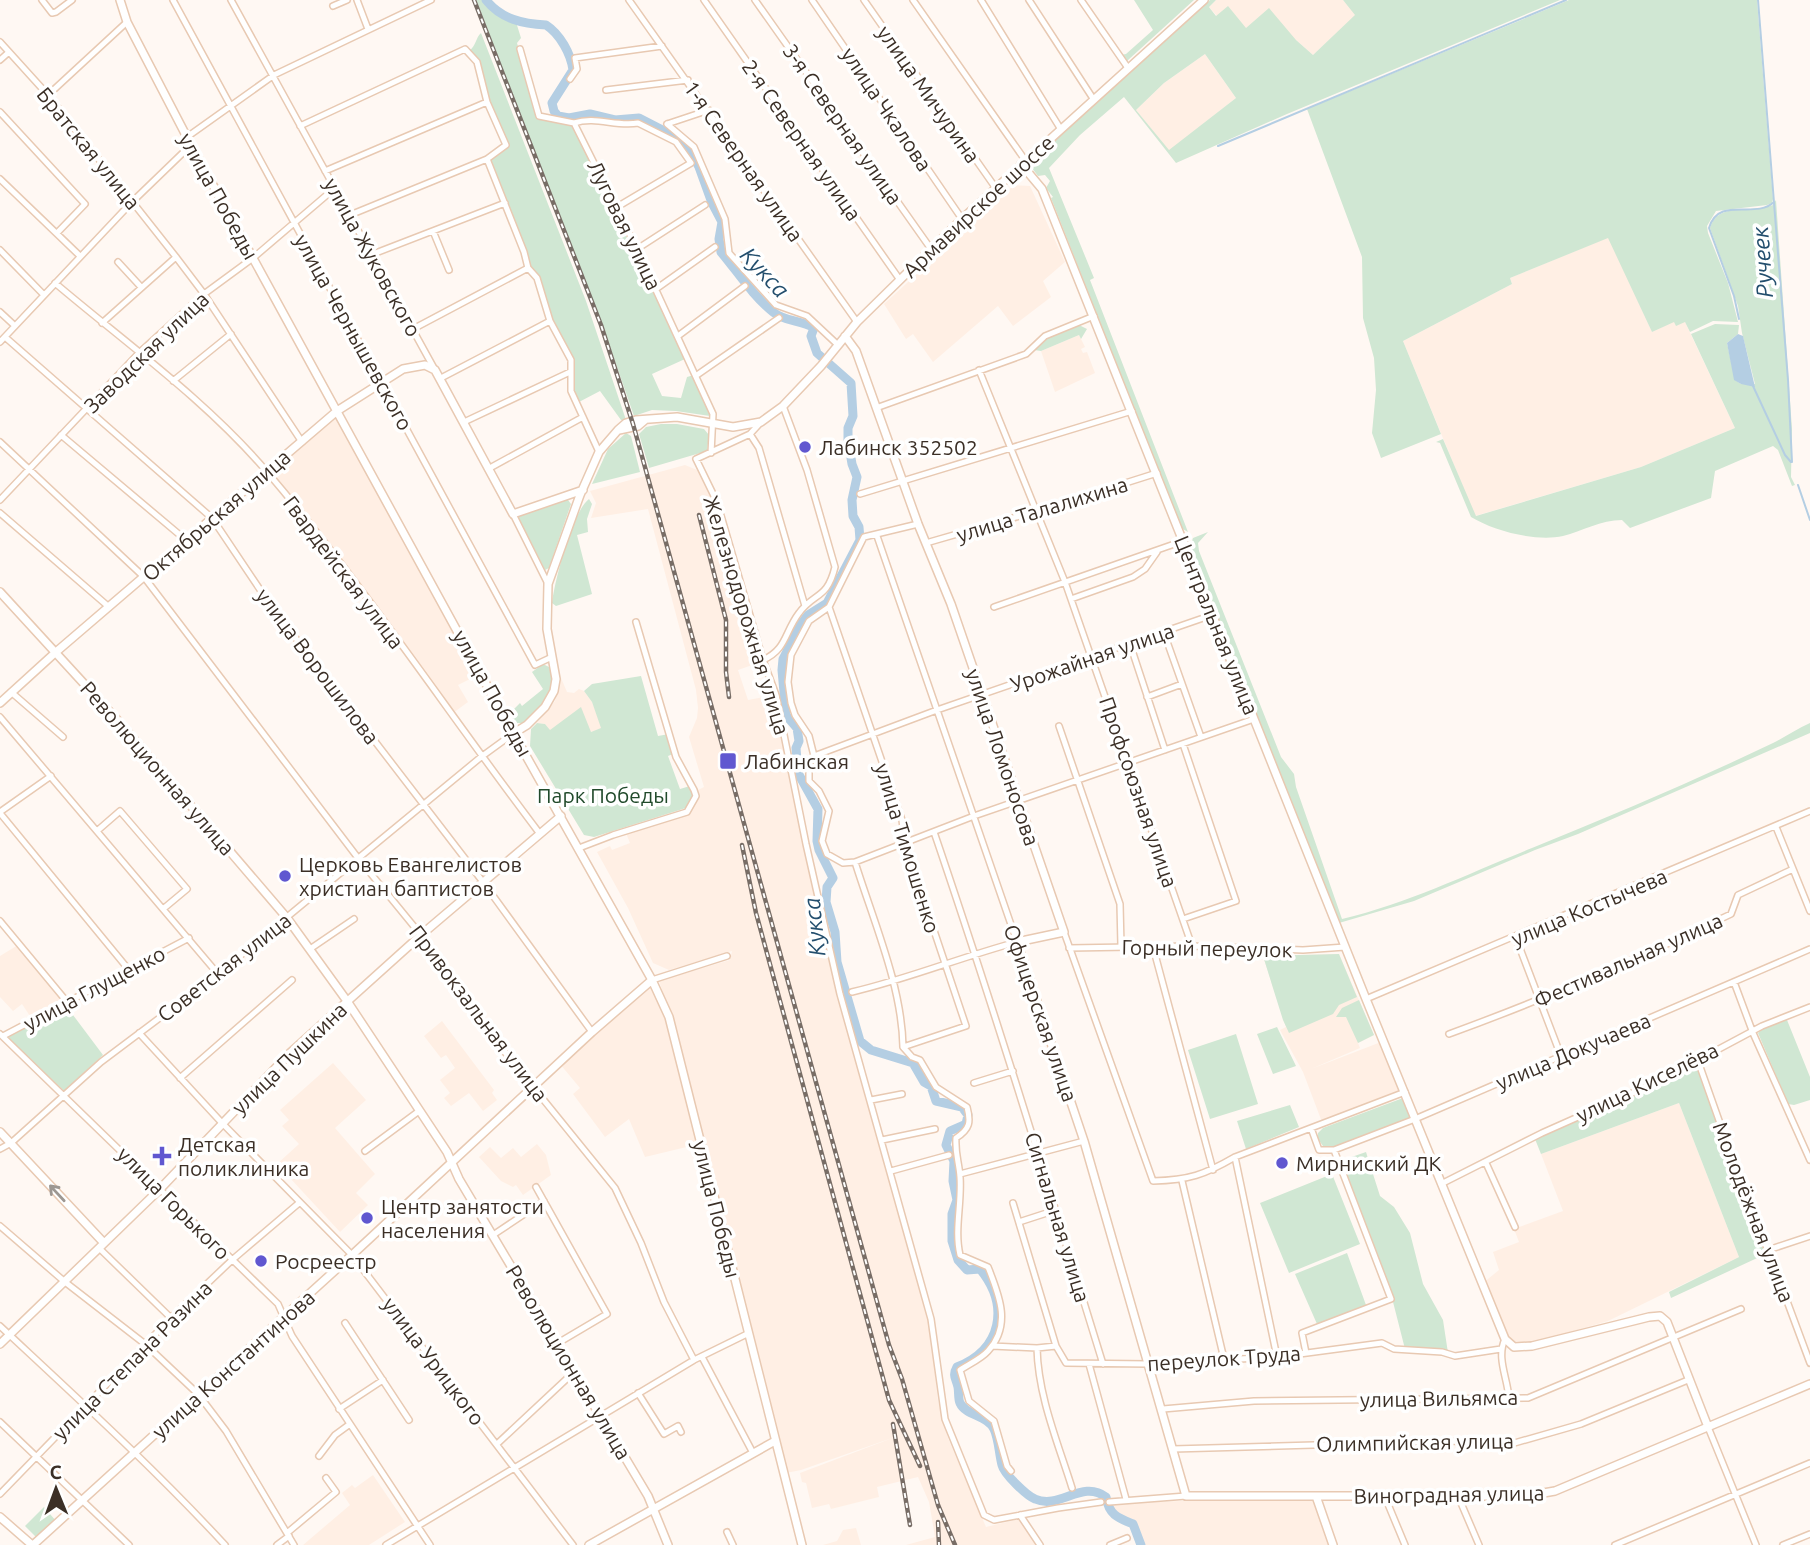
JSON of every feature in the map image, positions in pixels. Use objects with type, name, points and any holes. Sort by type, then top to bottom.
[{"type":"street","points":[[42,0],[52,13],[72,0]]},
{"type":"street","name":"улица Победы","points":[[120,0],[127,22],[191,145],[652,981],[669,1017],[802,1545]]},
{"type":"street","name":"улица Чернышевского","points":[[173,0],[535,665],[552,657]]},
{"type":"street","points":[[333,6],[347,0]]},
{"type":"street","points":[[357,0],[368,29]]},
{"type":"street","points":[[187,137],[274,75],[431,0]]},
{"type":"street","name":"1-я Северная улица","points":[[629,0],[857,322]]},
{"type":"street","name":"2-я Северная улица","points":[[704,0],[900,279]]},
{"type":"street","name":"3-я Северная улица","points":[[755,0],[931,249]]},
{"type":"street","name":"улица Чкалова","points":[[812,0],[962,219]]},
{"type":"street","name":"улица Мичурина","points":[[864,0],[995,187]]},
{"type":"street","points":[[913,0],[1023,162]]},
{"type":"street","points":[[981,0],[1060,128]]},
{"type":"street","points":[[1029,0],[1094,100]]},
{"type":"street","points":[[1081,0],[1128,68]]},
{"type":"street","name":"Армавирское шоссе","points":[[696,459],[750,434],[783,405],[821,366],[857,322],[995,187],[1204,0]]},
{"type":"street","name":"улица Жуковского","points":[[234,1],[441,378],[548,584]]},
{"type":"street","points":[[48,95],[127,22]]},
{"type":"street","name":"Братская улица","points":[[0,42],[48,95],[177,257],[302,442]]},
{"type":"street","points":[[570,79],[577,69],[575,58],[662,46]]},
{"type":"street","points":[[520,49],[539,116],[574,123],[588,118],[625,125],[638,122],[676,142],[691,163],[617,207]]},
{"type":"street","points":[[300,125],[465,50],[477,62],[487,102],[506,145],[487,159],[350,215]]},
{"type":"street","points":[[0,60],[9,52]]},
{"type":"street","points":[[606,90],[688,80]]},
{"type":"street","points":[[326,171],[487,102]]},
{"type":"street","points":[[709,110],[667,124],[694,147],[725,219],[729,253],[776,305],[807,316],[838,345]]},
{"type":"street","points":[[0,112],[85,204],[57,233]]},
{"type":"street","name":"Луговая улица","points":[[574,123],[678,336],[713,414],[713,424]]},
{"type":"street","points":[[0,342],[132,202],[191,145]]},
{"type":"street","points":[[487,159],[528,268],[537,278],[550,321],[570,360],[571,391],[599,452]]},
{"type":"street","name":"Центральная улица","points":[[1023,162],[1042,189],[1505,1339]]},
{"type":"street","points":[[0,179],[80,256]]},
{"type":"street","name":"Заводская улица","points":[[0,500],[139,353],[204,294],[253,258],[335,188]]},
{"type":"street","points":[[373,254],[505,203]]},
{"type":"street","points":[[637,248],[705,205]]},
{"type":"street","points":[[433,231],[449,270]]},
{"type":"street","points":[[656,289],[715,247]]},
{"type":"street","points":[[0,250],[43,294]]},
{"type":"street","points":[[102,323],[177,257]]},
{"type":"street","points":[[118,262],[141,287]]},
{"type":"street","points":[[413,329],[528,268]]},
{"type":"street","name":"Гвардейская улица","points":[[54,283],[173,381],[267,472],[354,582],[540,834]]},
{"type":"street","points":[[678,336],[745,286]]},
{"type":"street","points":[[0,312],[14,325]]},
{"type":"street","points":[[876,408],[1026,354],[1045,335],[1094,316]]},
{"type":"street","points":[[696,375],[779,318]]},
{"type":"street","points":[[441,378],[550,321]]},
{"type":"street","points":[[173,381],[231,334]]},
{"type":"street","name":"улица Ломоносова","points":[[845,336],[856,351],[918,524],[951,604],[1017,801],[1153,1181],[1182,1181]]},
{"type":"street","name":"улица Ворошилова","points":[[5,337],[212,518],[279,617],[483,882],[592,1032]]},
{"type":"street","name":"Октябрьская улица","points":[[0,703],[337,411],[403,369],[425,365],[435,370]]},
{"type":"street","name":"Профсоюзная улица","points":[[979,370],[1065,582],[1192,946]]},
{"type":"street","points":[[464,422],[570,372]]},
{"type":"street","points":[[763,660],[777,654],[798,614],[825,592],[835,567],[807,470],[783,405]]},
{"type":"street","points":[[860,494],[1132,411]]},
{"type":"street","points":[[488,469],[583,417]]},
{"type":"street","points":[[514,733],[527,725],[551,700],[556,678],[546,620],[548,584],[599,452],[625,423],[677,417],[733,427],[761,422]]},
{"type":"street","points":[[711,453],[713,424]]},
{"type":"street","points":[[750,434],[759,448],[805,606]]},
{"type":"street","points":[[61,435],[187,541]]},
{"type":"street","name":"Привокзальная улица","points":[[0,442],[144,578],[358,858],[421,935],[491,1035],[615,1188],[641,1243],[664,1302],[694,1360]]},
{"type":"street","name":"Железнодорожная улица","points":[[696,459],[717,502],[763,660],[776,695],[842,994],[931,1319],[947,1427],[984,1515],[994,1520],[1020,1515]]},
{"type":"street","name":"улица Талалихина","points":[[926,543],[1157,474]]},
{"type":"street","points":[[513,514],[583,490]]},
{"type":"street","points":[[0,513],[109,607]]},
{"type":"street","points":[[829,607],[864,537],[918,524]]},
{"type":"street","name":"Офицерская улица","points":[[877,536],[1084,1141],[1186,1496]]},
{"type":"street","points":[[994,607],[1184,541]]},
{"type":"street","points":[[1071,599],[1133,576],[1145,569],[1157,552]]},
{"type":"street","name":"Революционная улица","points":[[0,592],[56,652],[286,918],[347,1001],[447,1152],[493,1236],[648,1496],[668,1545]]},
{"type":"street","name":"Железнодорожная улица","points":[[829,607],[808,621],[792,655],[788,681],[794,715],[808,736],[814,757],[809,764],[809,781],[819,791],[830,811],[822,841],[827,854],[843,863],[855,862]]},
{"type":"street","name":"улица Тимошенко","points":[[829,607],[902,820],[905,844],[966,1026],[903,1047]]},
{"type":"street","name":"Урожайная улица","points":[[814,757],[937,710],[1212,615]]},
{"type":"street","points":[[579,848],[675,817],[690,809],[695,796],[677,760],[636,622]]},
{"type":"street","points":[[1164,633],[1201,737]]},
{"type":"street","points":[[1130,644],[1165,750]]},
{"type":"street","points":[[1147,697],[1182,684]]},
{"type":"street","points":[[11,692],[63,737]]},
{"type":"street","points":[[0,717],[218,974]]},
{"type":"street","points":[[1011,1471],[1007,1466],[994,1421],[969,1401],[960,1370],[987,1353],[999,1331],[1003,1312],[1001,1298],[988,1267],[960,1255],[957,1242],[960,1174],[955,1154],[956,1138],[967,1131],[970,1120],[967,1107],[936,1087],[920,1060],[912,1057],[903,1047],[903,1021],[893,982],[855,862],[974,816],[1254,719]]},
{"type":"street","points":[[1059,726],[1120,904],[1121,946]]},
{"type":"street","name":"Советская улица","points":[[0,1149],[11,1143],[64,1094],[139,1033],[218,974],[481,757],[514,733]]},
{"type":"street","points":[[1182,919],[1236,901],[1183,744]]},
{"type":"street","points":[[51,775],[0,813],[129,970]]},
{"type":"street","points":[[97,831],[120,811],[187,889],[163,909]]},
{"type":"street","name":"улица Костычева","points":[[1366,999],[1516,938],[1810,811]]},
{"type":"street","name":"улица Пушкина","points":[[0,1344],[160,1189],[290,1053],[421,935],[561,816]]},
{"type":"street","points":[[1776,827],[1810,911]]},
{"type":"street","name":"Сигнальная улица","points":[[934,832],[1013,1071],[1103,1364]]},
{"type":"street","name":"Фестивальная улица","points":[[1448,1034],[1540,1001],[1639,959],[1731,915],[1738,895],[1793,869]]},
{"type":"street","points":[[310,949],[354,919]]},
{"type":"street","points":[[0,921],[68,1003]]},
{"type":"street","points":[[852,992],[893,982],[975,953],[1064,932]]},
{"type":"street","name":"улица Глущенко","points":[[1,1036],[188,938]]},
{"type":"street","points":[[1516,938],[1561,1056]]},
{"type":"street","name":"Горный переулок","points":[[1069,948],[1192,946],[1303,950],[1345,947]]},
{"type":"street","points":[[1153,947],[1213,1170]]},
{"type":"street","name":"улица Докучаева","points":[[1334,1150],[1415,1119],[1810,949]]},
{"type":"street","name":"улица Константинова","points":[[33,1545],[352,1255],[532,1086],[652,981],[727,956]]},
{"type":"street","points":[[180,1078],[292,980]]},
{"type":"street","points":[[1734,982],[1753,1033],[1810,1160]]},
{"type":"street","name":"улица Киселёва","points":[[1441,1184],[1533,1137],[1659,1081],[1762,1026],[1810,1007]]},
{"type":"street","name":"улица Урицкого","points":[[139,1033],[222,1123],[352,1255],[573,1545]]},
{"type":"street","name":"улица Горького","points":[[1,1036],[64,1094],[278,1304],[292,1336],[430,1545]]},
{"type":"street","name":"Молодёжная улица","points":[[1698,1061],[1756,1225],[1810,1363]]},
{"type":"street","points":[[974,1083],[1013,1071]]},
{"type":"street","points":[[1224,1359],[1182,1181],[1213,1170],[1236,1157],[1405,1092]]},
{"type":"street","points":[[871,1100],[902,1094]]},
{"type":"street","points":[[365,1151],[419,1111]]},
{"type":"street","points":[[882,1140],[935,1129]]},
{"type":"street","points":[[1306,1353],[1302,1333],[1391,1299],[1334,1150],[1319,1150],[1311,1129]]},
{"type":"street","points":[[0,1132],[171,1318]]},
{"type":"street","points":[[960,1174],[1084,1141]]},
{"type":"street","points":[[891,1171],[949,1155]]},
{"type":"street","points":[[1236,1157],[1277,1357]]},
{"type":"street","points":[[1486,1163],[1514,1227]]},
{"type":"street","points":[[536,1187],[607,1314],[558,1343]]},
{"type":"street","points":[[493,1236],[544,1201]]},
{"type":"street","name":"улица Степана Разина","points":[[0,1494],[171,1318],[232,1260],[299,1203]]},
{"type":"street","points":[[992,1346],[1056,1346],[1013,1203]]},
{"type":"street","points":[[1019,1222],[1056,1210]]},
{"type":"street","points":[[0,1227],[145,1344],[198,1394],[226,1431],[294,1545]]},
{"type":"street","points":[[1768,1250],[1810,1236]]},
{"type":"street","name":"улица Вильямса","points":[[1163,1409],[1254,1401],[1528,1398],[1741,1309]]},
{"type":"street","points":[[1509,1399],[1501,1349],[1505,1339],[1514,1347],[1532,1346],[1654,1315],[1660,1316],[1667,1322],[1756,1545]]},
{"type":"street","points":[[345,1323],[409,1420]]},
{"type":"street","points":[[0,1326],[86,1405],[225,1545]]},
{"type":"street","points":[[386,1545],[694,1360],[749,1333]]},
{"type":"street","name":"переулок Труда","points":[[1056,1346],[1066,1363],[1089,1364],[1148,1364],[1277,1357],[1382,1343],[1394,1349],[1442,1352],[1455,1356],[1501,1349]]},
{"type":"street","points":[[1037,1348],[1037,1369],[1072,1488]]},
{"type":"street","points":[[702,1357],[753,1453]]},
{"type":"street","points":[[1089,1364],[1126,1499]]},
{"type":"street","points":[[497,1444],[575,1371]]},
{"type":"street","points":[[339,1409],[383,1380]]},
{"type":"street","name":"Олимпийская улица","points":[[1173,1449],[1440,1442],[1511,1444],[1581,1424],[1688,1380]]},
{"type":"street","name":"Виноградная улица","points":[[1109,1502],[1186,1496],[1526,1496],[1555,1491],[1810,1384]]},
{"type":"street","points":[[638,1393],[664,1434],[678,1426],[681,1432]]},
{"type":"street","points":[[0,1422],[129,1545]]},
{"type":"street","points":[[319,1456],[335,1435],[349,1424]]},
{"type":"street","points":[[590,1545],[775,1441]]},
{"type":"street","points":[[1615,1545],[1810,1463]]},
{"type":"street","points":[[277,1545],[336,1492],[326,1478]]},
{"type":"street","points":[[1315,1496],[1334,1545]]},
{"type":"street","points":[[1458,1496],[1479,1545]]},
{"type":"street","points":[[1385,1497],[1405,1545]]},
{"type":"street","points":[[1040,1545],[1020,1515],[1101,1503]]},
{"type":"street","points":[[0,1517],[33,1545]]},
{"type":"street","points":[[727,1532],[733,1545]]},
{"type":"street","points":[[1783,1545],[1810,1534]]},
{"type":"street","points":[[1110,1545],[1127,1538]]},
{"type":"shaded area","points":[[1216,0],[1343,0],[1356,15],[1313,55],[1296,40],[1246,29],[1217,16],[1209,7]]},
{"type":"shaded area","points":[[1205,54],[1236,98],[1169,151],[1136,110],[1164,83]]},
{"type":"shaded area","points":[[1014,185],[1030,186],[1065,262],[1043,281],[1051,297],[1013,326],[998,306],[933,362],[913,334],[906,339],[884,304]]},
{"type":"shaded area","points":[[1609,237],[1652,332],[1674,321],[1685,322],[1735,428],[1641,467],[1475,516],[1403,341],[1512,284],[1510,278]]},
{"type":"shaded area","points":[[1079,335],[1085,347],[1081,349],[1083,353],[1087,352],[1095,373],[1055,392],[1041,351]]},
{"type":"shaded area","points":[[336,418],[478,675],[458,685],[468,702],[453,713],[271,473]]},
{"type":"shaded area","points":[[685,465],[697,470],[712,499],[761,662],[738,670],[748,700],[774,695],[788,772],[840,999],[929,1321],[938,1401],[948,1438],[986,1527],[1019,1519],[1036,1545],[906,1545],[935,1537],[929,1502],[918,1477],[877,1487],[879,1497],[831,1509],[829,1504],[812,1508],[806,1483],[802,1482],[800,1473],[895,1437],[786,1473],[679,1040],[659,981],[730,960],[732,951],[669,970],[653,963],[628,908],[597,852],[610,846],[612,850],[630,843],[626,833],[689,814],[696,802],[698,790],[704,787],[689,737],[697,718],[696,690],[648,509],[591,518],[596,503],[590,491]]},
{"type":"shaded area","points":[[561,678],[567,692],[574,693],[579,689],[584,691],[592,702],[602,728],[591,732],[550,731],[545,724],[537,723],[555,701]]},
{"type":"shaded area","points":[[18,945],[64,1002],[32,1019],[22,1004],[13,1011],[0,997],[0,956]]},
{"type":"shaded area","points":[[1339,954],[1374,1035],[1358,1043],[1360,1048],[1311,1069],[1381,1042],[1401,1091],[1322,1122],[1303,1072],[1280,1030],[1286,1027],[1263,956]]},
{"type":"shaded area","points":[[650,985],[666,1019],[699,1144],[645,1157],[629,1119],[605,1137],[573,1094],[580,1088],[560,1064]]},
{"type":"shaded area","points":[[442,1021],[494,1090],[492,1093],[497,1100],[483,1111],[469,1093],[451,1106],[444,1098],[450,1093],[440,1080],[455,1068],[446,1055],[441,1058],[424,1036]]},
{"type":"shaded area","points":[[333,1063],[366,1100],[335,1128],[375,1174],[356,1193],[368,1205],[340,1232],[277,1164],[299,1144],[282,1126],[289,1120],[280,1110]]},
{"type":"shaded area","points":[[1679,1103],[1739,1257],[1608,1321],[1531,1343],[1513,1341],[1507,1336],[1483,1283],[1499,1270],[1493,1252],[1519,1242],[1514,1229],[1563,1211],[1541,1154]]},
{"type":"shaded area","points":[[537,1144],[546,1155],[551,1175],[523,1195],[516,1185],[513,1187],[501,1181],[479,1157],[490,1147],[501,1158],[513,1148],[521,1157]]},
{"type":"shaded area","points":[[373,1475],[405,1522],[369,1545],[303,1545],[350,1505],[342,1493],[352,1485],[355,1488]]},
{"type":"shaded area","points":[[1314,1499],[1330,1545],[1143,1545],[1134,1522],[1114,1514],[1109,1503]]},
{"type":"shaded area","points":[[856,1528],[861,1545],[823,1545],[837,1541],[843,1530]]},
{"type":"green space","points":[[476,0],[485,0],[494,12],[516,22],[521,38],[517,43],[538,116],[573,125],[685,359],[652,374],[662,396],[681,398],[687,377],[694,375],[710,416],[652,410],[634,416],[602,324]]},
{"type":"green space","points":[[1134,0],[1194,0],[1127,61],[1121,55],[1126,54],[1153,30]]},
{"type":"green space","points":[[1210,0],[1216,0],[1209,7],[1216,16],[1228,6],[1246,28],[1269,8],[1296,40],[1313,55],[1355,15],[1343,0],[1560,0],[1176,163],[1124,97],[1080,135],[1049,168],[1094,278],[1090,280],[1188,532],[1181,528],[1051,198],[1053,197],[1046,188],[1050,181],[1045,175],[1038,176],[1032,168],[1035,156]],"holes":[[[1205,54],[1236,98],[1169,150],[1136,110],[1164,83]]]},
{"type":"green space","points":[[1569,0],[1757,0],[1773,199],[1772,203],[1767,205],[1716,211],[1707,226],[1728,283],[1738,322],[1713,321],[1690,332],[1685,322],[1676,326],[1674,322],[1652,332],[1608,238],[1510,278],[1512,284],[1403,341],[1441,434],[1381,458],[1372,433],[1376,390],[1374,358],[1363,318],[1362,257],[1307,109]]},
{"type":"green space","points":[[481,33],[586,301],[626,420],[621,420],[600,391],[579,402],[574,390],[573,362],[552,320],[539,278],[530,267],[526,250],[489,160],[507,147],[488,101],[480,66],[469,51]]},
{"type":"green space","points":[[1776,200],[1792,429],[1791,477],[1795,485],[1792,486],[1778,450],[1773,446],[1715,471],[1711,498],[1630,528],[1622,520],[1614,520],[1563,536],[1540,538],[1503,531],[1471,517],[1440,443],[1436,442],[1443,439],[1476,516],[1641,467],[1735,428],[1691,334],[1715,324],[1739,325],[1738,334],[1727,343],[1735,380],[1741,384],[1755,384],[1738,306],[1710,228],[1720,214],[1773,205]]},
{"type":"green space","points":[[1079,325],[1087,329],[1081,339],[1079,335],[1041,351],[1034,350],[1046,337]]},
{"type":"green space","points":[[661,424],[704,429],[709,435],[707,451],[649,468],[639,434],[646,427]]},
{"type":"green space","points":[[626,433],[631,436],[640,472],[592,484],[608,449]]},
{"type":"green space","points":[[589,499],[592,504],[587,519],[588,532],[577,535],[592,594],[556,606],[552,603],[565,547],[576,517]]},
{"type":"green space","points":[[564,500],[571,504],[549,568],[545,570],[519,515]]},
{"type":"green space","points":[[1208,532],[1198,543],[1199,551],[1281,757],[1294,774],[1296,787],[1342,919],[1415,896],[1593,823],[1743,757],[1810,723],[1810,733],[1578,834],[1414,901],[1339,923],[1190,547],[1193,538]]},
{"type":"green space","points":[[543,664],[549,667],[552,676],[550,691],[541,705],[523,723],[516,723],[511,717],[517,712],[514,709],[543,689],[532,672]]},
{"type":"green space","name":"Парк Победы","points":[[641,676],[658,736],[669,734],[673,754],[668,756],[680,789],[690,786],[693,798],[689,807],[594,837],[584,835],[530,746],[531,729],[537,723],[545,724],[550,730],[581,707],[591,732],[601,728],[592,702],[584,691],[592,684]]},
{"type":"green space","points":[[1339,954],[1357,997],[1339,1005],[1333,1014],[1289,1033],[1263,956]]},
{"type":"green space","points":[[1359,1000],[1374,1035],[1358,1043],[1346,1017],[1336,1017],[1342,1008]]},
{"type":"green space","points":[[67,1007],[103,1055],[64,1091],[6,1036]]},
{"type":"green space","points":[[1787,1020],[1810,1077],[1810,1100],[1794,1105],[1788,1104],[1758,1033],[1764,1028]]},
{"type":"green space","points":[[1277,1027],[1296,1066],[1273,1074],[1257,1034]]},
{"type":"green space","points":[[1236,1034],[1258,1104],[1210,1119],[1188,1050]]},
{"type":"green space","points":[[1695,1066],[1699,1069],[1760,1240],[1768,1253],[1671,1298],[1669,1292],[1739,1257],[1679,1103],[1541,1154],[1535,1139]]},
{"type":"green space","points":[[1403,1098],[1412,1118],[1331,1148],[1323,1146],[1318,1139],[1318,1133],[1323,1128]]},
{"type":"green space","points":[[1290,1105],[1299,1127],[1246,1149],[1237,1121]]},
{"type":"green space","points":[[1366,1152],[1380,1196],[1394,1207],[1410,1233],[1423,1284],[1443,1320],[1448,1353],[1405,1349],[1392,1298],[1340,1161]]},
{"type":"green space","points":[[1332,1174],[1360,1244],[1289,1273],[1260,1203]]},
{"type":"green space","points":[[1347,1253],[1366,1305],[1317,1324],[1295,1274]]},
{"type":"green space","points":[[44,1507],[56,1521],[37,1538],[25,1526]]},
{"type":"water","points":[[1738,334],[1743,336],[1755,387],[1734,380],[1727,343]]},
{"type":"waterway","name":"Кукса","points":[[486,0],[498,12],[513,19],[546,25],[564,45],[573,70],[552,103],[558,116],[569,118],[590,114],[615,120],[639,118],[672,135],[689,148],[722,222],[719,239],[721,252],[752,291],[773,312],[814,328],[811,336],[817,353],[851,383],[853,416],[848,428],[848,440],[857,477],[852,500],[853,516],[859,527],[860,540],[827,603],[808,615],[801,624],[783,659],[782,670],[786,715],[797,728],[798,773],[818,809],[817,841],[833,878],[827,887],[826,902],[835,932],[837,962],[860,1041],[871,1050],[913,1063],[924,1082],[931,1086],[936,1101],[962,1107],[968,1115],[966,1124],[950,1131],[946,1145],[954,1161],[953,1181],[957,1200],[952,1214],[952,1241],[958,1260],[967,1270],[980,1269],[995,1297],[998,1312],[997,1325],[984,1349],[957,1367],[955,1377],[960,1403],[967,1411],[991,1424],[996,1433],[1004,1469],[1027,1494],[1035,1499],[1053,1501],[1088,1491],[1097,1492],[1106,1497],[1109,1508],[1115,1515],[1133,1524],[1141,1545]]},
{"type":"waterway","points":[[1218,146],[1566,0]]},
{"type":"waterway","name":"Ручеек","points":[[1758,0],[1792,462]]},
{"type":"waterway","points":[[1739,319],[1734,296],[1709,228],[1714,218],[1721,213],[1757,209],[1774,202]]},
{"type":"waterway","points":[[1753,386],[1785,455],[1791,462]]},
{"type":"waterway","name":"Ручеек","points":[[1798,485],[1810,520]]},
{"type":"railway","points":[[474,0],[601,325],[633,424],[889,1345],[902,1379],[938,1505],[955,1545]]},
{"type":"railway","points":[[699,515],[726,620],[729,697]]},
{"type":"railway","points":[[742,845],[756,913],[889,1400],[920,1466]]},
{"type":"railway","points":[[893,1424],[910,1525]]},
{"type":"railway","points":[[938,1522],[939,1545]]},
{"type":"place","name":"Лабинск 352502","points":[[805,447]]},
{"type":"place","name":"Лабинская","points":[[728,761]]},
{"type":"place","name":"Церковь Евангелистов христиан баптистов","points":[[285,876]]},
{"type":"place","name":"Детская поликлиника","points":[[162,1156]]},
{"type":"place","name":"Мирниский ДК","points":[[1282,1163]]},
{"type":"place","name":"Центр занятости населения","points":[[367,1218]]},
{"type":"place","name":"Росреестр","points":[[261,1261]]}]
